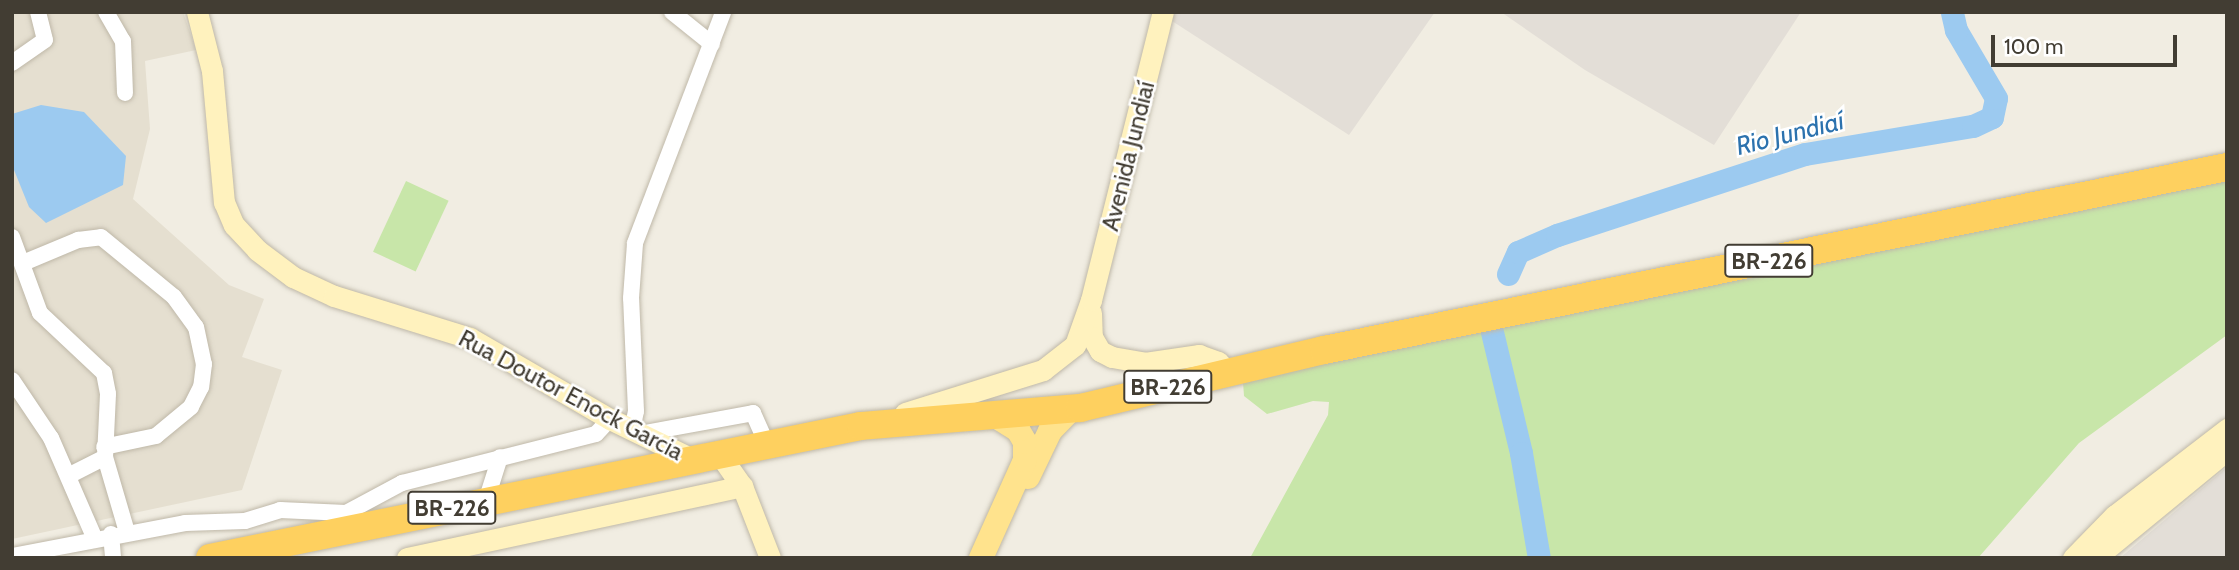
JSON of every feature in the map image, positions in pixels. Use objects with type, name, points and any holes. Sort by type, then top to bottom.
[{"type":"highway","name":"BR-226","points":[[211,558],[348,520],[486,501],[861,426],[1070,410],[1228,372],[2227,167]]},
{"type":"main road","points":[[1007,508],[1024,486],[1050,432],[1070,410]]},
{"type":"main road","points":[[981,558],[1007,508],[1026,450],[1018,430],[997,417]]},
{"type":"street","points":[[12,63],[45,40],[38,12]]},
{"type":"street","points":[[106,12],[123,41],[125,93]]},
{"type":"street","name":"Rua Doutor Enock Garcia","points":[[197,12],[212,71],[224,202],[234,225],[257,250],[293,277],[334,296],[470,338],[610,419],[636,432],[707,458]]},
{"type":"street","points":[[672,12],[712,44]]},
{"type":"street","points":[[723,12],[635,243],[631,298],[636,432],[753,413],[767,445]]},
{"type":"street","name":"Avenida Jundiaí","points":[[861,426],[1043,370],[1075,345],[1091,300],[1163,12]]},
{"type":"street","points":[[12,237],[40,313],[104,373],[108,394],[105,452],[128,532]]},
{"type":"street","points":[[23,263],[78,240],[101,237],[174,298],[195,327],[204,364],[201,387],[191,407],[156,436],[105,452],[70,475]]},
{"type":"street","name":"Avenida Jundiaí","points":[[1091,300],[1092,337],[1100,351],[1112,357],[1145,363],[1199,355],[1217,362],[1228,372]]},
{"type":"street","points":[[12,380],[70,475],[113,558]]},
{"type":"street","points":[[12,556],[103,536],[185,523],[235,523],[279,510],[348,520],[402,483],[596,434],[610,419]]},
{"type":"street","points":[[2074,558],[2114,516],[2227,429]]},
{"type":"street","points":[[2095,558],[2227,450]]},
{"type":"street","points":[[486,501],[500,457]]},
{"type":"street","points":[[707,458],[742,486],[770,558]]},
{"type":"street","points":[[407,558],[457,552],[742,486]]},
{"type":"shaded area","points":[[12,12],[183,12],[196,50],[145,61],[150,129],[133,199],[229,285],[264,299],[242,357],[282,370],[242,490],[12,539]]},
{"type":"shaded area","points":[[1175,12],[1435,12],[1349,135],[1172,21]]},
{"type":"shaded area","points":[[1501,12],[1801,12],[1714,145],[1585,70]]},
{"type":"shaded area","points":[[2227,467],[2227,558],[2120,558]]},
{"type":"green space","points":[[2227,159],[2227,335],[2079,443],[1978,558],[1250,558],[1328,415],[1329,402],[1313,401],[1267,414],[1244,396],[1243,382]]},
{"type":"green space","points":[[406,181],[449,201],[416,272],[373,252]]},
{"type":"water","points":[[41,105],[84,112],[126,156],[123,185],[46,223],[29,207],[12,165],[12,114]]},
{"type":"waterway","name":"Rio Jundiaí","points":[[1508,274],[1518,252],[1557,235],[1805,154],[1973,126],[1992,117],[1996,98],[1956,30],[1952,12]]},
{"type":"waterway","name":"Rio Jundiaí","points":[[1492,332],[1521,453],[1539,558]]}]
